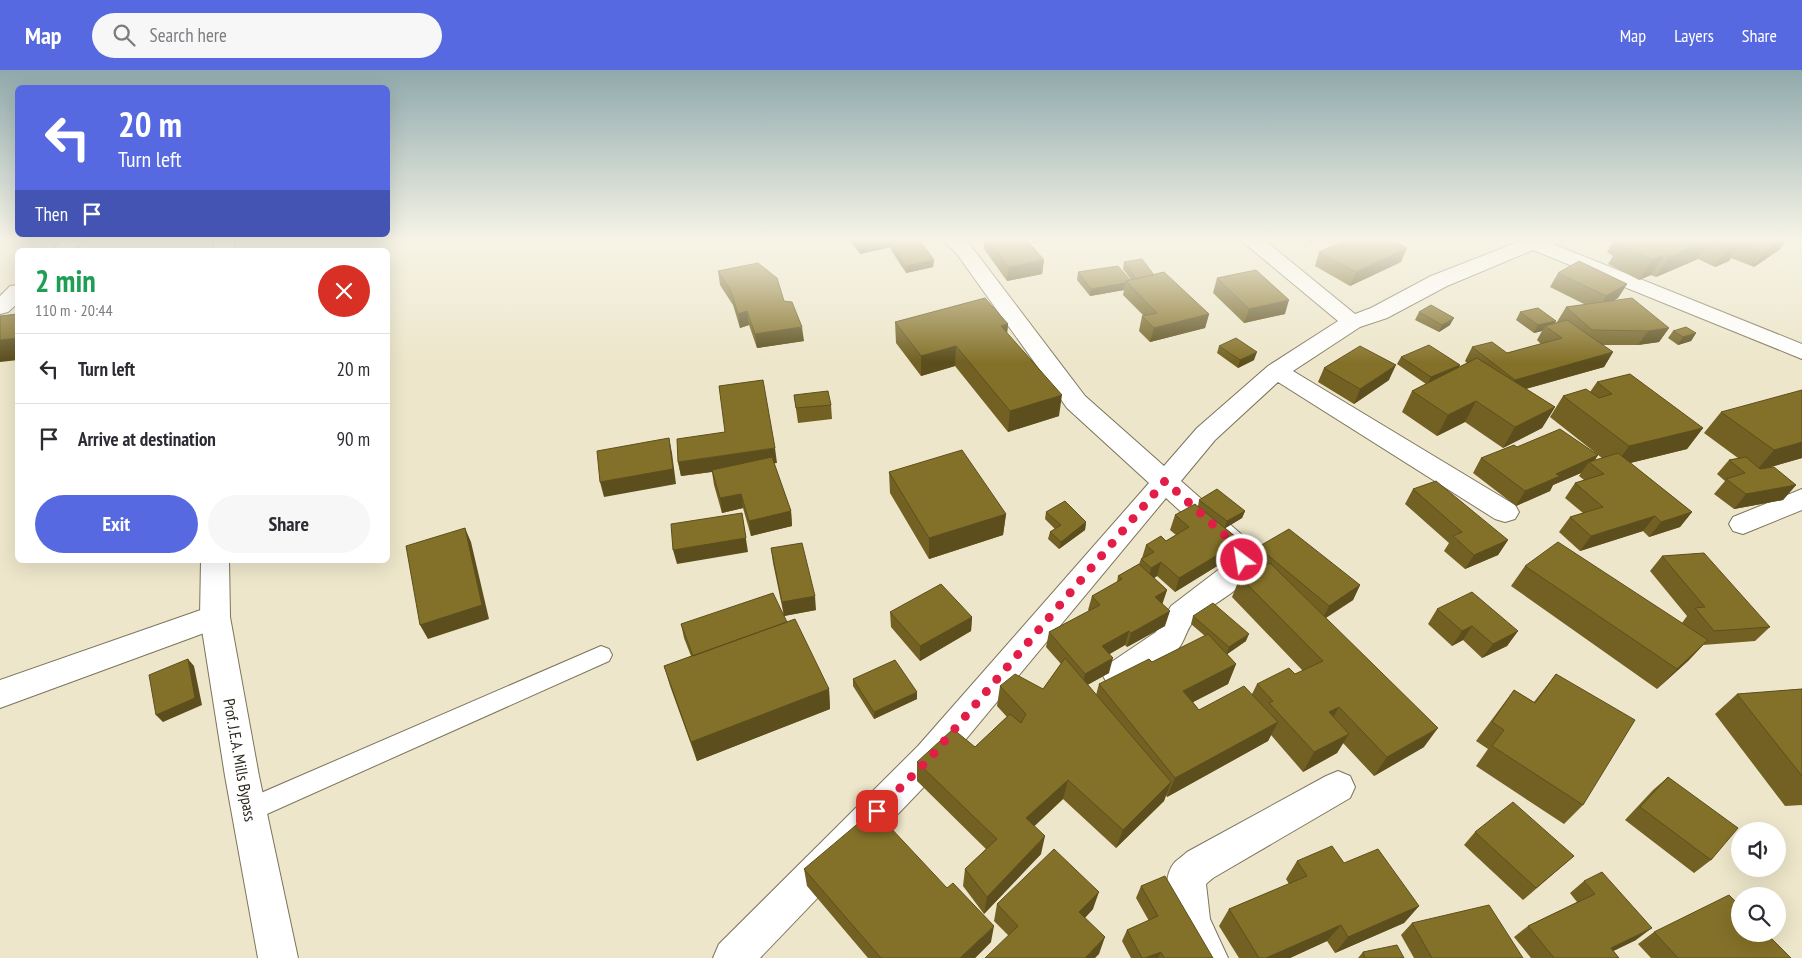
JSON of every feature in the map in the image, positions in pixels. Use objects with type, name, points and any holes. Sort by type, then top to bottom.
[{"type":"street","points":[[986,279],[1076,402],[1240,549],[1242,560],[1238,570],[1182,614],[1167,641],[1118,674]]},
{"type":"street","points":[[1300,279],[1352,322]]},
{"type":"street","points":[[732,958],[930,758],[1206,434],[1276,371],[1352,322],[1379,313],[1443,279]]},
{"type":"street","points":[[1633,279],[1802,352]]},
{"type":"street","points":[[0,307],[15,294]]},
{"type":"street","points":[[1276,371],[1506,512]]},
{"type":"street","points":[[1743,524],[1802,499]]},
{"type":"street","name":"Prof. J.E.A. Mills Bypass","points":[[215,563],[215,617],[249,810],[278,958]]},
{"type":"street","points":[[0,694],[215,617]]},
{"type":"street","points":[[1208,958],[1193,928],[1186,899],[1187,876],[1200,865],[1338,787]]},
{"type":"lane","points":[[249,810],[601,655]]},
{"type":"building","points":[[723,279],[777,279],[784,301],[792,302],[802,327],[755,334],[747,311],[738,314],[731,291]]},
{"type":"building","points":[[1084,279],[1130,280],[1125,283],[1091,289]]},
{"type":"building","points":[[1172,279],[1209,314],[1154,328],[1142,316],[1157,313],[1126,281]]},
{"type":"building","points":[[1218,279],[1266,279],[1289,300],[1249,309]]},
{"type":"building","points":[[1571,279],[1617,279],[1627,284],[1606,296]]},
{"type":"building","points":[[985,298],[1008,324],[1001,326],[1062,395],[1010,411],[956,346],[921,356],[895,322]]},
{"type":"building","points":[[1632,298],[1669,328],[1648,331],[1592,330],[1566,307]]},
{"type":"building","points":[[1431,305],[1454,318],[1442,325],[1419,312]]},
{"type":"building","points":[[1538,308],[1556,321],[1538,325],[1520,312]]},
{"type":"building","points":[[15,314],[15,338],[0,340],[0,316]]},
{"type":"building","points":[[1567,320],[1613,352],[1515,380],[1472,347],[1492,342],[1507,353],[1562,338],[1545,326]]},
{"type":"building","points":[[1686,327],[1696,333],[1683,337],[1673,331]]},
{"type":"building","points":[[1236,338],[1257,352],[1240,360],[1219,346]]},
{"type":"building","points":[[1429,345],[1460,365],[1431,377],[1401,357]]},
{"type":"building","points":[[1360,346],[1396,365],[1360,389],[1324,368]]},
{"type":"building","points":[[1477,358],[1555,407],[1515,427],[1476,401],[1448,415],[1412,391]]},
{"type":"building","points":[[1630,374],[1703,428],[1629,446],[1563,396],[1586,389],[1599,398],[1612,394],[1597,382]]},
{"type":"building","points":[[763,380],[775,448],[678,462],[677,439],[725,432],[719,386]]},
{"type":"building","points":[[1802,390],[1802,442],[1774,450],[1721,412]]},
{"type":"building","points":[[828,391],[831,405],[796,408],[794,395]]},
{"type":"building","points":[[1560,429],[1598,455],[1556,474],[1560,476],[1525,491],[1481,458],[1514,445],[1517,447]]},
{"type":"building","points":[[669,438],[673,469],[600,482],[597,451]]},
{"type":"building","points":[[962,450],[1006,514],[929,538],[889,472]]},
{"type":"building","points":[[1618,453],[1692,512],[1661,522],[1655,516],[1591,536],[1570,517],[1603,507],[1575,483],[1604,474],[1589,462]]},
{"type":"building","points":[[772,457],[791,511],[749,521],[741,494],[720,498],[712,470]]},
{"type":"building","points":[[1746,457],[1760,469],[1774,467],[1796,485],[1746,494],[1726,479],[1745,473],[1729,460]]},
{"type":"building","points":[[1436,481],[1508,540],[1474,555],[1453,536],[1462,532],[1413,489]]},
{"type":"building","points":[[1217,489],[1245,511],[1227,521],[1199,500]]},
{"type":"building","points":[[1065,501],[1086,522],[1061,542],[1050,532],[1061,525],[1046,512]]},
{"type":"building","points":[[1195,504],[1241,541],[1179,578],[1161,562],[1151,568],[1141,559],[1154,552],[1146,545],[1161,536],[1166,541],[1189,527],[1175,515]]},
{"type":"building","points":[[742,513],[746,538],[673,550],[671,524]]},
{"type":"building","points":[[465,528],[482,605],[420,625],[406,546]]},
{"type":"building","points":[[1289,529],[1360,585],[1329,606],[1258,547]]},
{"type":"building","points":[[1558,542],[1708,640],[1677,669],[1525,566]]},
{"type":"building","points":[[802,543],[815,596],[782,602],[771,548]]},
{"type":"building","points":[[1704,553],[1770,627],[1714,631],[1695,608],[1705,607],[1662,556]]},
{"type":"building","points":[[1270,563],[1438,728],[1387,757],[1339,707],[1329,712],[1349,734],[1314,752],[1269,703],[1273,701],[1257,684],[1289,668],[1295,674],[1323,661],[1240,577]]},
{"type":"building","points":[[1139,564],[1167,590],[1155,597],[1170,611],[1131,633],[1129,631],[1102,646],[1113,658],[1085,674],[1049,632],[1100,605],[1092,596],[1122,579],[1118,576]]},
{"type":"building","points":[[941,584],[972,617],[920,646],[890,612]]},
{"type":"building","points":[[1472,592],[1518,631],[1493,644],[1472,626],[1462,631],[1437,609]]},
{"type":"building","points":[[773,593],[787,622],[693,656],[681,624]]},
{"type":"building","points":[[1213,603],[1249,634],[1229,647],[1193,616]]},
{"type":"building","points":[[795,619],[829,689],[691,742],[664,666]]},
{"type":"building","points":[[1208,634],[1236,664],[1183,691],[1199,710],[1244,686],[1278,722],[1175,778],[1099,684],[1149,659],[1152,662]]},
{"type":"building","points":[[1065,658],[1171,782],[1123,830],[1068,780],[1026,818],[1045,836],[987,897],[965,869],[997,839],[917,762],[953,729],[975,747],[1010,714],[1021,723],[1026,714],[1000,686],[1015,674],[1043,689]]},
{"type":"building","points":[[188,659],[195,698],[156,715],[149,675]]},
{"type":"building","points":[[895,660],[917,692],[874,712],[853,679]]},
{"type":"building","points":[[1556,674],[1635,720],[1583,805],[1492,746],[1504,730],[1492,722],[1514,690],[1535,703]]},
{"type":"building","points":[[1802,689],[1802,776],[1737,694]]},
{"type":"building","points":[[1668,777],[1731,823],[1731,836],[1711,860],[1640,807]]},
{"type":"building","points":[[1513,802],[1574,856],[1536,888],[1475,832]]},
{"type":"building","points":[[874,810],[947,888],[953,883],[994,926],[960,958],[881,958],[804,869]]},
{"type":"building","points":[[1332,846],[1344,863],[1378,849],[1419,906],[1348,937],[1341,925],[1266,958],[1259,958],[1229,909],[1307,876],[1297,861]]},
{"type":"building","points":[[1054,849],[1099,892],[1079,912],[1105,937],[1085,958],[985,958],[1018,926],[997,904]]},
{"type":"building","points":[[1602,872],[1652,928],[1611,948],[1619,958],[1554,958],[1528,926],[1595,894],[1584,881]]},
{"type":"building","points":[[1165,876],[1213,958],[1164,958],[1161,952],[1142,958],[1127,930],[1158,916],[1141,886]]},
{"type":"building","points":[[1729,895],[1731,897],[1731,942],[1775,942],[1791,958],[1678,958],[1654,932]]},
{"type":"building","points":[[1489,905],[1523,958],[1432,958],[1412,923]]},
{"type":"building","points":[[1397,945],[1404,958],[1365,958],[1363,952]]},
{"type":"route","points":[[877,811],[930,758],[1165,481],[1240,549],[1242,560]]}]
